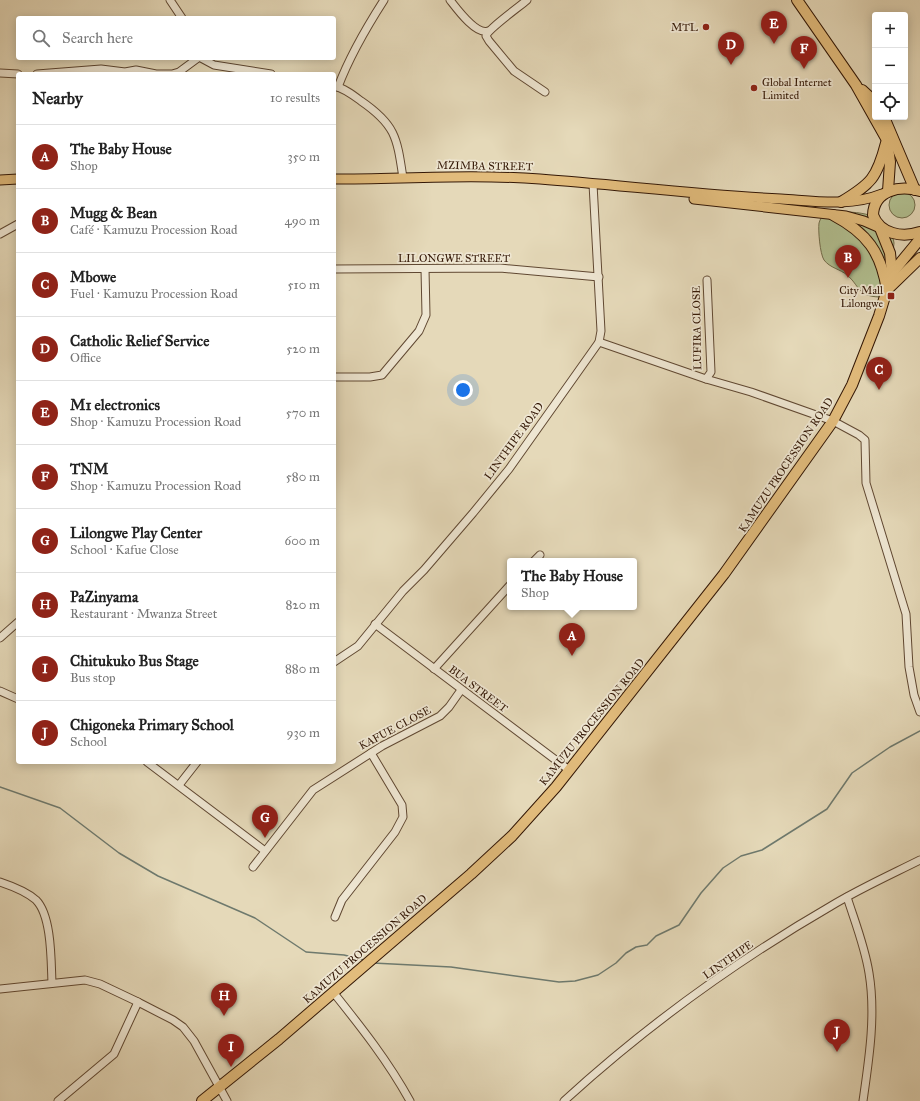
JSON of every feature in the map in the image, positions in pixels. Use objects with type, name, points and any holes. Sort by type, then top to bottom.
[{"type":"highway","points":[[797,0],[856,85],[887,140],[890,162],[885,193],[873,209],[875,220],[880,228],[890,253],[892,273]]},
{"type":"highway","points":[[856,85],[872,99]]},
{"type":"highway","points":[[885,120],[918,189],[899,188],[885,193]]},
{"type":"highway","points":[[841,202],[863,188],[871,180],[879,168],[887,140]]},
{"type":"highway","points":[[833,215],[850,224],[868,240],[884,273],[887,290]]},
{"type":"highway","points":[[880,228],[896,234],[920,232]]},
{"type":"highway","points":[[892,273],[920,239]]},
{"type":"highway","points":[[887,290],[920,258]]},
{"type":"highway","name":"KAMUZU PROCESSION ROAD","points":[[202,1101],[279,1039],[495,852],[536,810],[724,574],[832,421],[852,385],[892,273]]},
{"type":"main road","name":"MZIMBA STREET","points":[[336,179],[494,178],[636,188]]},
{"type":"main road","points":[[0,180],[16,179]]},
{"type":"main road","points":[[636,188],[745,197],[841,202],[856,202],[885,193]]},
{"type":"main road","points":[[636,188],[702,200],[856,218],[880,228]]},
{"type":"street","points":[[170,0],[181,16]]},
{"type":"street","points":[[384,0],[361,35],[336,86],[373,109],[390,126],[398,147],[403,178]]},
{"type":"street","points":[[450,0],[467,20],[483,32],[488,31],[527,0]]},
{"type":"street","points":[[515,0],[516,10]]},
{"type":"street","points":[[488,31],[487,39],[514,71],[546,92]]},
{"type":"street","points":[[177,72],[184,69],[196,60]]},
{"type":"street","points":[[203,60],[214,65],[258,72]]},
{"type":"street","points":[[63,72],[101,69],[125,72],[136,70],[146,72]]},
{"type":"street","points":[[0,73],[16,74]]},
{"type":"street","points":[[593,184],[599,277],[601,331],[599,342],[708,377],[832,421],[859,435],[865,440],[866,483],[906,614],[909,667],[914,695],[920,712]]},
{"type":"street","points":[[0,234],[16,225]]},
{"type":"street","points":[[336,377],[370,377],[382,374],[419,331],[426,315],[425,268]]},
{"type":"street","name":"LILONGWE STREET","points":[[336,269],[500,268],[599,277]]},
{"type":"street","name":"LUFIRA CLOSE","points":[[707,280],[711,372],[708,377]]},
{"type":"street","name":"LINTHIPE ROAD","points":[[336,661],[358,646],[403,591],[429,564],[509,469],[599,342]]},
{"type":"street","points":[[537,558],[540,555]]},
{"type":"street","points":[[434,669],[507,589]]},
{"type":"street","points":[[0,638],[16,624]]},
{"type":"street","name":"BUA STREET","points":[[375,624],[569,770]]},
{"type":"street","name":"KAFUE CLOSE","points":[[253,867],[313,790],[371,753],[440,716],[449,707],[461,690]]},
{"type":"street","points":[[0,691],[16,698]]},
{"type":"street","points":[[335,917],[342,900],[395,832],[403,817],[402,805],[371,753]]},
{"type":"street","points":[[150,764],[180,785],[265,851]]},
{"type":"street","points":[[180,785],[196,764]]},
{"type":"street","name":"LINTHIPE","points":[[564,1101],[667,1015],[756,953],[847,897],[920,860]]},
{"type":"street","points":[[0,882],[28,894],[38,901],[48,928],[52,983]]},
{"type":"street","points":[[847,897],[860,936],[870,978],[872,1023],[863,1101]]},
{"type":"street","points":[[0,989],[80,980],[95,982],[138,1002],[183,1027],[194,1041],[227,1101]]},
{"type":"street","points":[[333,992],[373,1041],[393,1070],[410,1101]]},
{"type":"street","points":[[58,1101],[114,1054],[138,1002]]},
{"type":"green space","points":[[902,192],[911,196],[915,205],[911,214],[902,218],[893,214],[889,205],[893,196]]},
{"type":"green space","points":[[825,212],[852,212],[870,215],[884,224],[889,231],[894,242],[892,257],[879,297],[867,295],[860,290],[847,275],[829,265],[824,260],[820,248],[819,223]]},
{"type":"waterway","points":[[373,963],[451,967],[559,982],[575,981],[598,975],[616,963],[626,953],[636,947],[647,945],[656,936],[679,925],[701,893],[723,868],[741,856],[762,850],[827,809],[852,773],[890,747],[920,731]]},
{"type":"waterway","points":[[0,787],[60,808],[119,853],[158,876],[255,918],[306,952],[344,955],[364,960]]},
{"type":"place","name":"MTL","points":[[706,27]]},
{"type":"place","name":"M1 electronics","points":[[774,44]]},
{"type":"place","name":"Catholic Relief Service","points":[[731,65]]},
{"type":"place","name":"TNM","points":[[804,69]]},
{"type":"place","name":"Global Internet Limited","points":[[754,88]]},
{"type":"place","name":"Mugg & Bean","points":[[848,278]]},
{"type":"place","name":"City Mall Lilongwe","points":[[891,296]]},
{"type":"place","name":"Mbowe","points":[[879,390]]},
{"type":"place","name":"The Baby House","points":[[572,656]]},
{"type":"place","name":"Lilongwe Play Center","points":[[265,838]]},
{"type":"place","name":"PaZinyama","points":[[224,1016]]},
{"type":"place","name":"Chigoneka Primary School","points":[[837,1052]]},
{"type":"place","name":"Chitukuko Bus Stage","points":[[231,1067]]}]
